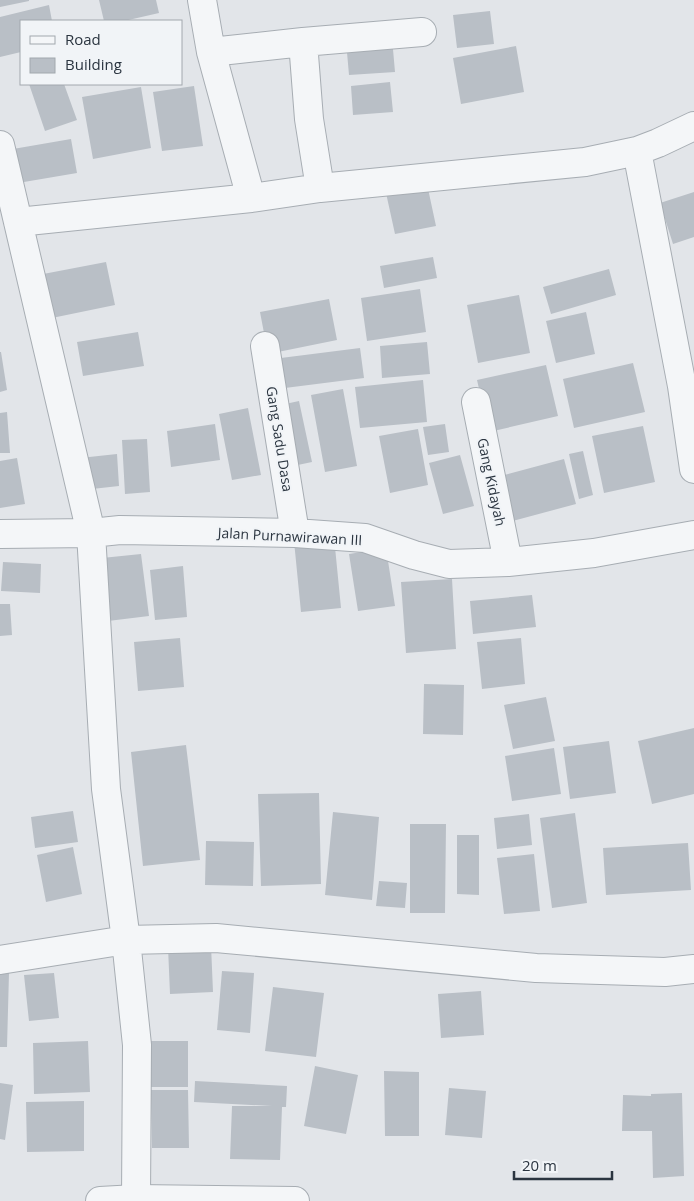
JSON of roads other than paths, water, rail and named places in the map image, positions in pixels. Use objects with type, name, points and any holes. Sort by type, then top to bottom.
[{"type":"street","points":[[202,0],[211,52],[251,198]]},
{"type":"street","points":[[211,52],[422,32]]},
{"type":"street","points":[[303,42],[309,119],[320,188]]},
{"type":"street","points":[[18,222],[251,198],[320,188],[585,162],[637,151],[658,144],[694,126]]},
{"type":"street","points":[[0,145],[90,533],[106,789],[126,940],[137,1045],[136,1199]]},
{"type":"street","points":[[637,151],[682,386],[694,469]]},
{"type":"street","name":"Gang Sadu Dasa","points":[[265,346],[295,533]]},
{"type":"street","name":"Gang Kidayah","points":[[476,402],[508,562]]},
{"type":"street","name":"Jalan Purnawirawan III","points":[[0,534],[90,533],[120,530],[295,533],[365,538],[414,555],[449,564],[508,562],[594,552],[694,535]]},
{"type":"street","points":[[0,960],[126,940],[216,938],[536,968],[665,972],[694,969]]},
{"type":"street","points":[[100,1201],[136,1199],[296,1201]]}]
